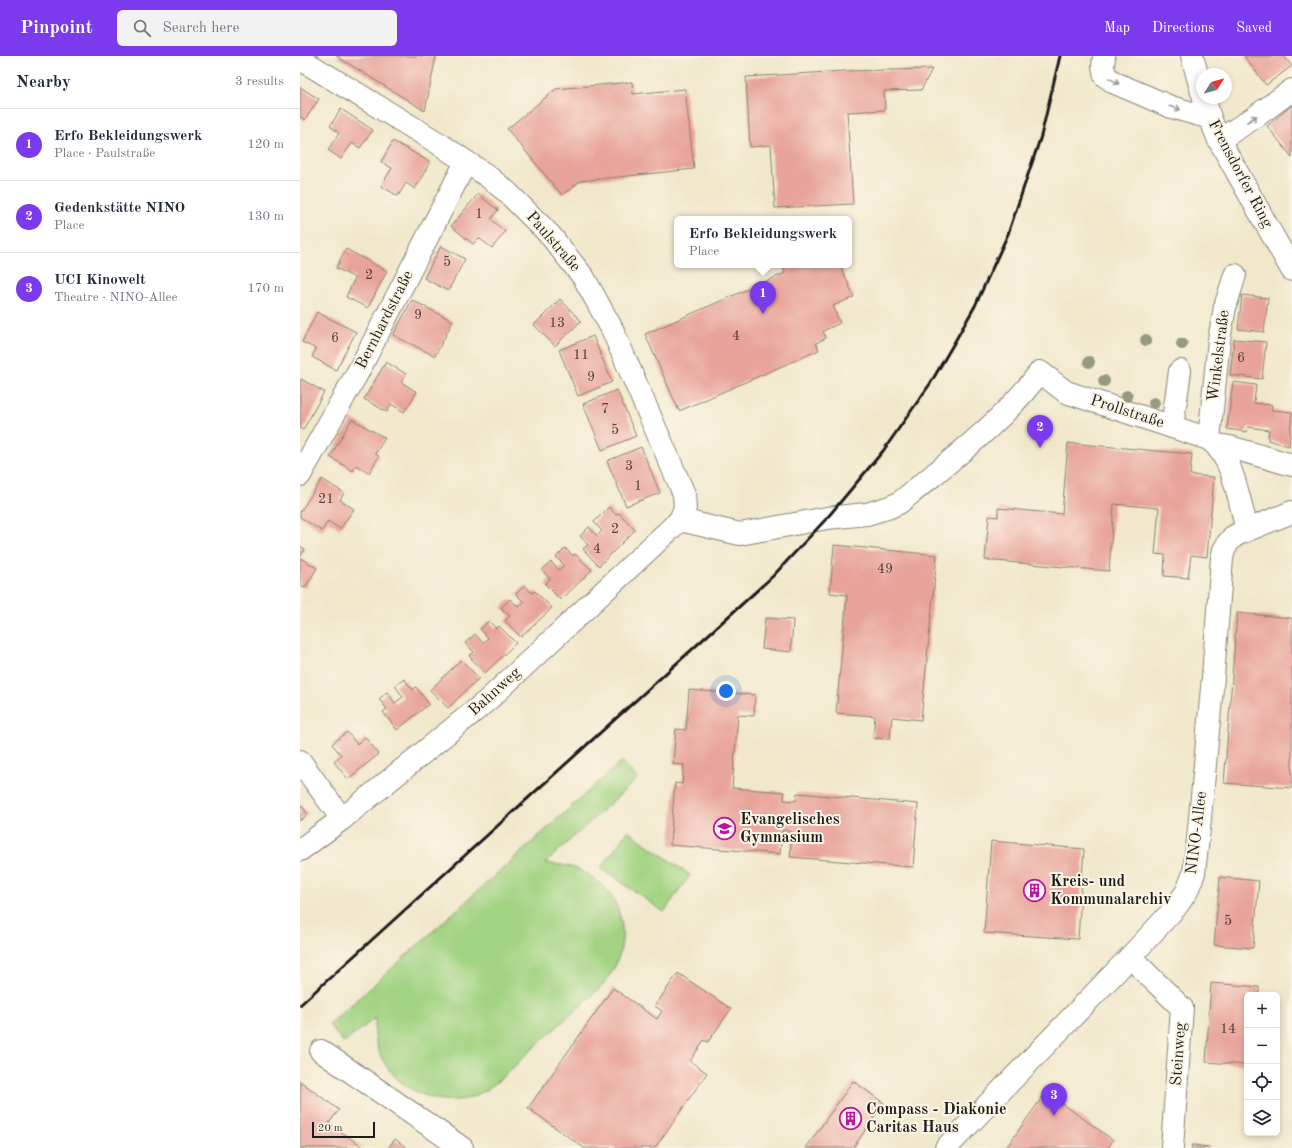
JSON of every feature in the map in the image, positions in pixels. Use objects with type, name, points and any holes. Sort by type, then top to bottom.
[{"type":"street","points":[[1104,56],[1103,66],[1106,76],[1115,83],[1171,107],[1207,108]]},
{"type":"street","points":[[1192,56],[1196,70]]},
{"type":"street","name":"Paulstraße","points":[[300,59],[466,162],[507,192],[550,235],[584,278],[612,328],[684,494],[685,508],[680,520]]},
{"type":"street","points":[[1219,140],[1292,90]]},
{"type":"street","name":"Frensdorfer Ring","points":[[1207,108],[1219,140],[1292,270]]},
{"type":"street","name":"Bernhardstraße","points":[[300,475],[360,370],[466,162]]},
{"type":"street","name":"Winkelstraße","points":[[1214,442],[1221,327],[1224,307],[1235,275]]},
{"type":"street","points":[[1172,427],[1180,371]]},
{"type":"street","name":"Prollstraße","points":[[680,520],[740,534],[827,518],[867,514],[890,507],[909,495],[980,436],[1023,394],[1040,372],[1066,392],[1214,442],[1292,465]]},
{"type":"street","points":[[1214,442],[1231,470],[1247,530]]},
{"type":"street","name":"NINO-Allee","points":[[946,1148],[1130,957],[1176,907],[1187,891],[1194,873],[1213,677],[1222,558],[1224,550],[1234,537],[1247,530],[1292,512]]},
{"type":"street","name":"Bahnweg","points":[[300,850],[342,820],[489,699],[680,520]]},
{"type":"street","points":[[300,761],[342,820]]},
{"type":"street","name":"Steinweg","points":[[1130,957],[1182,1008],[1172,1148]]},
{"type":"street","points":[[321,1051],[462,1148]]},
{"type":"green space","points":[[622,761],[637,779],[545,863],[568,866],[589,875],[603,886],[613,899],[619,913],[622,928],[622,943],[618,959],[611,973],[601,987],[494,1084],[478,1095],[461,1100],[436,1099],[412,1090],[399,1080],[388,1069],[377,1047],[375,1030],[376,1017],[344,1043],[329,1025]]},
{"type":"green space","points":[[628,831],[690,875],[664,912],[601,868]]},
{"type":"building","points":[[336,56],[436,56],[425,111]]},
{"type":"building","points":[[1244,56],[1284,56],[1292,66],[1266,85]]},
{"type":"building","points":[[932,69],[921,90],[884,91],[885,110],[847,112],[853,204],[775,208],[771,145],[750,147],[746,77],[845,71]]},
{"type":"building","points":[[632,82],[633,94],[685,89],[694,169],[580,181],[562,195],[507,129],[556,89]]},
{"type":"building","points":[[300,87],[319,99],[305,120],[300,117]]},
{"type":"building","points":[[1292,105],[1292,157],[1267,126]]},
{"type":"building","points":[[341,109],[373,130],[360,148],[352,143],[341,159],[328,150],[339,133],[330,126]]},
{"type":"building","points":[[393,141],[430,162],[415,189],[406,183],[398,196],[381,186],[392,168],[381,162]]},
{"type":"building","points":[[478,194],[498,210],[491,219],[505,232],[492,248],[479,238],[473,244],[451,226]]},
{"type":"building","points":[[441,246],[465,259],[448,291],[424,278]]},
{"type":"building","points":[[346,249],[387,271],[368,308],[346,297],[355,278],[336,268]]},
{"type":"building","points":[[783,268],[841,268],[854,297],[833,306],[840,323],[823,331],[826,338],[816,343],[819,350],[679,411],[645,334],[785,273]]},
{"type":"building","points":[[1242,295],[1268,298],[1264,332],[1238,329]]},
{"type":"building","points":[[560,299],[581,321],[555,346],[534,325]]},
{"type":"building","points":[[412,300],[453,321],[435,356],[393,335]]},
{"type":"building","points":[[317,312],[356,332],[336,370],[312,357],[316,349],[302,342]]},
{"type":"building","points":[[593,336],[612,382],[578,396],[559,350]]},
{"type":"building","points":[[1234,339],[1266,342],[1262,379],[1230,375]]},
{"type":"building","points":[[386,362],[406,374],[401,382],[417,392],[404,412],[391,404],[387,412],[364,399]]},
{"type":"building","points":[[301,379],[324,392],[303,430],[300,428]]},
{"type":"building","points":[[1233,382],[1256,385],[1254,403],[1272,405],[1271,410],[1292,412],[1289,446],[1268,440],[1269,430],[1248,427],[1247,432],[1227,429]]},
{"type":"building","points":[[617,390],[636,436],[602,450],[583,404]]},
{"type":"building","points":[[352,419],[385,438],[375,454],[379,456],[369,473],[356,465],[353,471],[330,457]]},
{"type":"building","points":[[1068,443],[1192,454],[1190,475],[1214,477],[1207,557],[1191,555],[1188,578],[1164,576],[1165,555],[1155,554],[1159,508],[1114,504],[1109,571],[985,560],[989,516],[998,517],[998,508],[1062,514]]},
{"type":"building","points":[[641,447],[660,493],[626,506],[607,461]]},
{"type":"building","points":[[322,479],[344,493],[340,500],[354,509],[340,529],[328,521],[322,531],[300,517],[300,512]]},
{"type":"building","points":[[609,507],[616,515],[619,513],[635,530],[599,566],[583,549],[588,545],[580,536],[589,527],[597,536],[602,531],[594,522]]},
{"type":"building","points":[[834,545],[937,555],[921,720],[892,717],[890,739],[873,738],[875,716],[836,713],[847,595],[830,593]]},
{"type":"building","points":[[300,546],[305,549],[300,557]]},
{"type":"building","points":[[565,548],[573,556],[575,554],[592,570],[561,600],[545,584],[550,579],[542,570],[551,562],[559,570],[564,565],[556,557]]},
{"type":"building","points":[[300,558],[317,568],[305,588],[300,585]]},
{"type":"building","points":[[525,585],[532,593],[535,591],[552,608],[521,637],[505,621],[510,616],[501,608],[510,599],[519,607],[524,602],[516,594]]},
{"type":"building","points":[[1237,613],[1292,618],[1292,788],[1224,783]]},
{"type":"building","points":[[765,618],[793,620],[791,652],[762,649]]},
{"type":"building","points":[[489,621],[496,629],[499,626],[516,643],[485,673],[469,656],[474,652],[465,643],[475,634],[483,643],[488,638],[480,629]]},
{"type":"building","points":[[461,660],[479,678],[448,708],[430,690]]},
{"type":"building","points":[[404,679],[413,690],[416,687],[429,704],[397,730],[383,712],[387,709],[379,699],[387,692],[395,703],[403,697],[395,686]]},
{"type":"building","points":[[689,690],[755,695],[754,716],[738,715],[732,788],[784,792],[784,800],[796,801],[797,793],[918,804],[913,867],[790,857],[792,832],[785,830],[782,831],[780,854],[670,845],[675,783],[682,784],[684,765],[673,764],[676,729],[686,730]]},
{"type":"building","points":[[347,732],[357,744],[365,737],[379,754],[348,779],[334,762],[341,755],[332,744]]},
{"type":"building","points":[[300,804],[308,814],[300,821]]},
{"type":"building","name":"Kreis- und Kommunalarchiv","points":[[991,841],[1084,849],[1078,939],[984,933]]},
{"type":"building","points":[[1220,877],[1259,881],[1253,948],[1214,945]]},
{"type":"building","points":[[678,973],[731,1009],[708,1042],[704,1040],[690,1061],[707,1073],[655,1148],[584,1148],[528,1108],[613,988],[657,1019],[662,1011],[655,1006]]},
{"type":"building","points":[[1211,983],[1259,987],[1259,992],[1244,992],[1244,1065],[1206,1062]]},
{"type":"building","points":[[300,1081],[339,1110],[329,1123],[364,1148],[300,1148]]},
{"type":"building","name":"Compass - Diakonie Caritas Haus","points":[[853,1081],[884,1103],[853,1148],[806,1148]]},
{"type":"building","points":[[1046,1092],[1113,1140],[1108,1148],[1006,1148]]},
{"type":"building","points":[[395,1139],[407,1148],[388,1148]]},
{"type":"building","points":[[1192,1145],[1209,1147],[1209,1148],[1191,1148]]},
{"type":"railway","points":[[300,1005],[773,576],[827,518],[883,451],[930,384],[954,343],[975,306],[1008,234],[1041,136],[1060,56]]},
{"type":"place","name":"Erfo Bekleidungswerk","points":[[763,314]]},
{"type":"place","name":"Gedenkstätte NINO","points":[[1040,448]]},
{"type":"place","name":"Evangelisches Gymnasium","points":[[724,829]]},
{"type":"place","name":"Kreis- und Kommunalarchiv","points":[[1034,891]]},
{"type":"place","name":"UCI Kinowelt","points":[[1054,1116]]},
{"type":"place","name":"Compass - Diakonie Caritas Haus","points":[[850,1119]]}]
